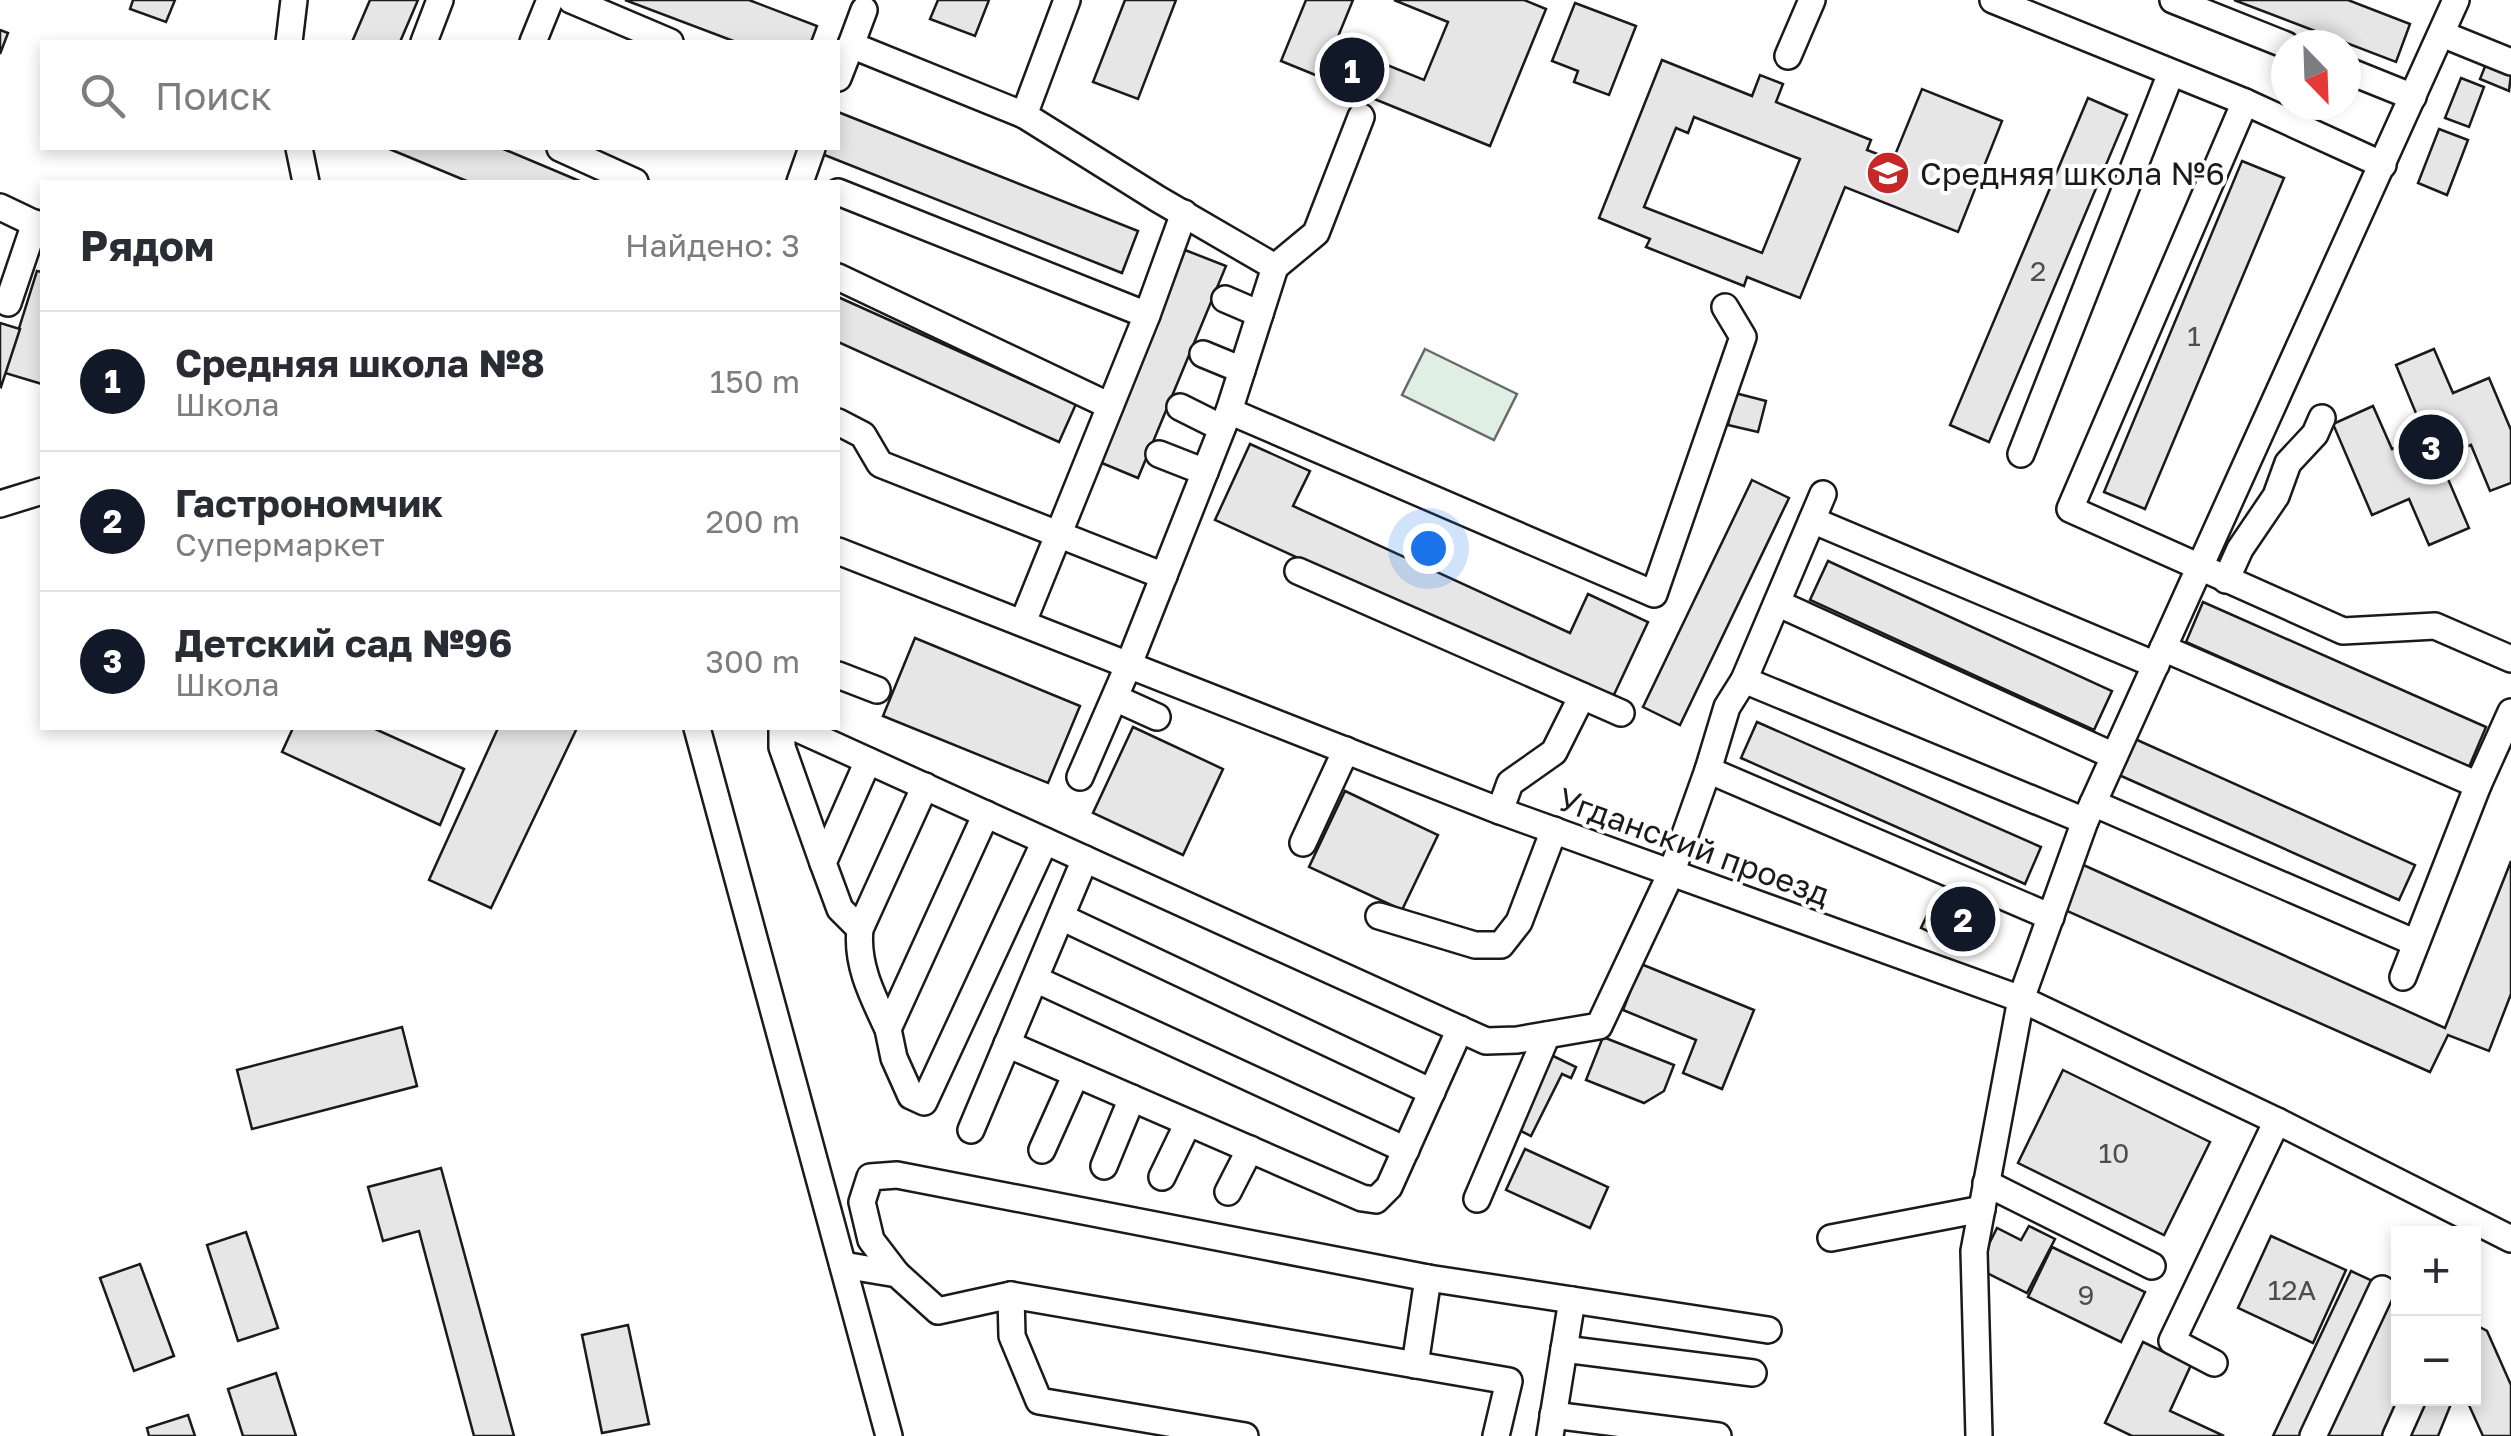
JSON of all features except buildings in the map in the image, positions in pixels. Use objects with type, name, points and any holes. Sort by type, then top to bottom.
[{"type":"street","points":[[290,40],[294,0]]},
{"type":"street","points":[[425,40],[440,0]]},
{"type":"street","points":[[534,40],[550,0]]},
{"type":"street","points":[[571,0],[665,40]]},
{"type":"street","points":[[1024,116],[1067,0]]},
{"type":"street","points":[[1788,56],[1812,0]]},
{"type":"street","points":[[1994,0],[2032,8],[2383,165]]},
{"type":"street","points":[[2173,0],[2271,40]]},
{"type":"street","points":[[1980,1436],[1974,1251],[2021,1000],[2089,812],[2456,0]]},
{"type":"street","points":[[840,73],[864,10]]},
{"type":"street","points":[[2442,34],[2511,62]]},
{"type":"street","points":[[851,44],[1024,116],[1274,267]]},
{"type":"street","points":[[2021,454],[2171,72]]},
{"type":"street","points":[[2361,76],[2413,97]]},
{"type":"street","points":[[2245,102],[2070,509],[2343,631],[2435,626],[2511,659]]},
{"type":"street","points":[[1080,778],[1226,419],[1274,267],[1316,233],[1361,117]]},
{"type":"street","points":[[299,150],[307,180]]},
{"type":"street","points":[[564,150],[631,180]]},
{"type":"street","points":[[805,180],[812,150]]},
{"type":"street","points":[[840,193],[1147,314]]},
{"type":"street","points":[[0,207],[39,225],[8,302]]},
{"type":"street","points":[[1023,622],[1184,213]]},
{"type":"street","points":[[840,279],[1110,406]]},
{"type":"street","points":[[1225,299],[1260,314]]},
{"type":"street","points":[[1180,407],[1226,419],[1654,594],[1743,338],[1724,307]]},
{"type":"street","points":[[1202,354],[1242,370]]},
{"type":"street","points":[[2226,580],[2240,549],[2276,496],[2288,464],[2315,434],[2322,418]]},
{"type":"street","points":[[840,423],[863,435],[880,464],[1164,576]]},
{"type":"street","points":[[1159,454],[1205,472]]},
{"type":"street","points":[[0,504],[40,491]]},
{"type":"street","points":[[800,730],[1486,1041],[1598,1026],[1672,871],[1727,708],[1744,680],[1822,494]]},
{"type":"street","points":[[1812,520],[2478,785]]},
{"type":"street","name":"Угданский проезд","points":[[840,552],[1500,811],[2021,1000],[2277,1121],[2511,1240]]},
{"type":"street","points":[[1298,572],[1621,714]]},
{"type":"street","points":[[1777,603],[2114,756]]},
{"type":"street","points":[[840,675],[877,690]]},
{"type":"street","points":[[1744,680],[2416,943]]},
{"type":"street","points":[[1500,811],[1510,783],[1554,752],[1582,696]]},
{"type":"street","points":[[1114,698],[1158,717]]},
{"type":"street","points":[[2403,977],[2478,785],[2511,712]]},
{"type":"street","points":[[697,730],[889,1436]]},
{"type":"street","points":[[782,730],[782,747],[840,909],[860,928]]},
{"type":"street","points":[[1304,843],[1346,750]]},
{"type":"street","points":[[822,863],[868,761]]},
{"type":"street","points":[[1708,770],[2051,917]]},
{"type":"street","points":[[925,786],[860,928],[858,950],[888,1030],[894,1058],[911,1096],[924,1102],[1044,841]]},
{"type":"street","points":[[888,1030],[986,814]]},
{"type":"street","points":[[1379,916],[1475,946],[1501,945],[1520,922],[1554,830]]},
{"type":"street","points":[[971,1130],[1085,859]]},
{"type":"street","points":[[1061,916],[1432,1092]]},
{"type":"street","points":[[1034,979],[1406,1150]]},
{"type":"street","points":[[1007,1044],[1362,1198],[1376,1200],[1389,1187],[1460,1030]]},
{"type":"street","points":[[1478,1199],[1547,1034]]},
{"type":"street","points":[[1042,1150],[1076,1074]]},
{"type":"street","points":[[1104,1166],[1132,1098]]},
{"type":"street","points":[[2214,1363],[2172,1341],[2277,1121]]},
{"type":"street","points":[[1162,1177],[1188,1122]]},
{"type":"street","points":[[1228,1192],[1250,1149]]},
{"type":"street","points":[[1496,1436],[1509,1380],[1011,1295],[938,1311],[897,1274],[870,1240],[862,1202],[870,1177],[897,1175],[1428,1278],[1768,1330]]},
{"type":"street","points":[[1986,1183],[2152,1266]]},
{"type":"street","points":[[1831,1238],[1982,1209]]},
{"type":"street","points":[[843,1265],[897,1274]]},
{"type":"street","points":[[1415,1364],[1428,1278]]},
{"type":"street","points":[[2313,1436],[2382,1289]]},
{"type":"street","points":[[1011,1295],[1012,1336],[1040,1400],[1245,1436]]},
{"type":"street","points":[[1572,1300],[1551,1426],[1718,1436]]},
{"type":"street","points":[[1564,1349],[1753,1374]]},
{"type":"street","points":[[2396,1436],[2409,1406]]},
{"type":"green space","points":[[1425,349],[1517,394],[1494,440],[1402,395]]},
{"type":"place","name":"Средняя школа №8","points":[[1352,70]]},
{"type":"place","name":"Средняя школа №6","points":[[1888,173]]},
{"type":"place","name":"Детский сад №96","points":[[2431,447]]},
{"type":"place","name":"Гастрономчик","points":[[1963,919]]}]
